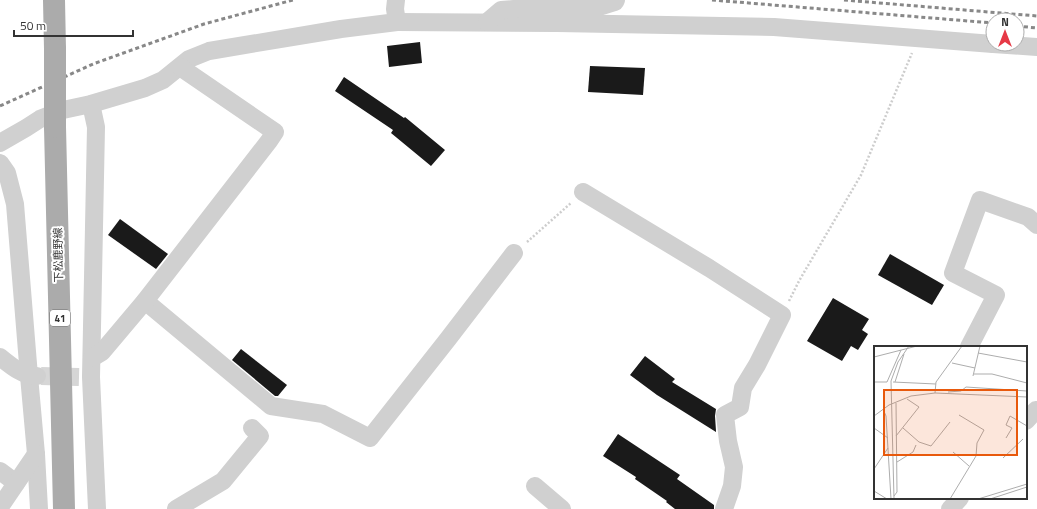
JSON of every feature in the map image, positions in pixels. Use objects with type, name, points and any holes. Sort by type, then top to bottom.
[{"type":"main road","name":"下松鹿野線","points":[[54,0],[55,127],[64,509]]},
{"type":"street","points":[[396,0],[395,9],[397,22]]},
{"type":"street","points":[[487,22],[502,10],[538,7],[599,7],[615,2],[616,0]]},
{"type":"street","points":[[0,143],[40,119],[63,110],[91,104],[145,88],[163,80],[189,59],[209,51],[341,29],[397,22],[774,27],[985,43]]},
{"type":"street","points":[[1025,47],[1037,48]]},
{"type":"street","points":[[92,358],[102,352],[145,301],[275,132],[180,67]]},
{"type":"street","points":[[91,104],[96,127],[92,358],[85,377],[98,509]]},
{"type":"street","points":[[0,163],[6,173],[15,204],[35,376],[36,454],[39,509]]},
{"type":"street","points":[[583,192],[782,315],[743,388],[740,407],[726,415],[728,441],[734,467],[732,486],[724,509]]},
{"type":"street","points":[[970,346],[996,295],[953,274],[980,200],[1028,217],[1037,225]]},
{"type":"street","points":[[145,301],[271,406],[323,414],[370,438],[514,253]]},
{"type":"street","points":[[0,357],[14,368],[35,376]]},
{"type":"street","points":[[1027,420],[1036,410],[1037,411]]},
{"type":"street","points":[[176,509],[223,481],[260,436],[252,428]]},
{"type":"street","points":[[0,507],[36,454]]},
{"type":"street","points":[[0,471],[16,483]]},
{"type":"street","points":[[535,486],[562,509]]},
{"type":"street","points":[[950,509],[959,499]]},
{"type":"path","points":[[782,315],[861,175],[918,38]]},
{"type":"path","points":[[514,253],[583,192]]},
{"type":"building","points":[[420,42],[422,63],[389,67],[387,46]]},
{"type":"building","points":[[590,66],[645,68],[643,95],[588,92]]},
{"type":"building","points":[[344,77],[404,118],[405,117],[445,150],[431,166],[391,133],[393,130],[335,91]]},
{"type":"building","points":[[120,219],[168,254],[156,269],[108,235]]},
{"type":"building","points":[[890,254],[944,285],[932,305],[878,275]]},
{"type":"building","points":[[833,298],[869,319],[862,330],[868,334],[858,350],[851,346],[842,361],[807,341]]},
{"type":"building","points":[[241,349],[287,385],[278,396],[275,396],[232,360]]},
{"type":"building","points":[[645,356],[675,379],[672,382],[716,409],[716,432],[657,395],[630,375]]},
{"type":"building","points":[[618,434],[680,475],[677,479],[714,505],[714,509],[675,509],[666,502],[667,501],[635,479],[636,477],[603,456]]},
{"type":"tunnel","points":[[41,376],[79,377]]},
{"type":"railway","points":[[0,106],[93,64],[204,24],[293,0]]},
{"type":"railway","points":[[712,0],[985,22]]},
{"type":"railway","points":[[844,0],[1037,16]]},
{"type":"railway","points":[[1025,27],[1037,28]]}]
